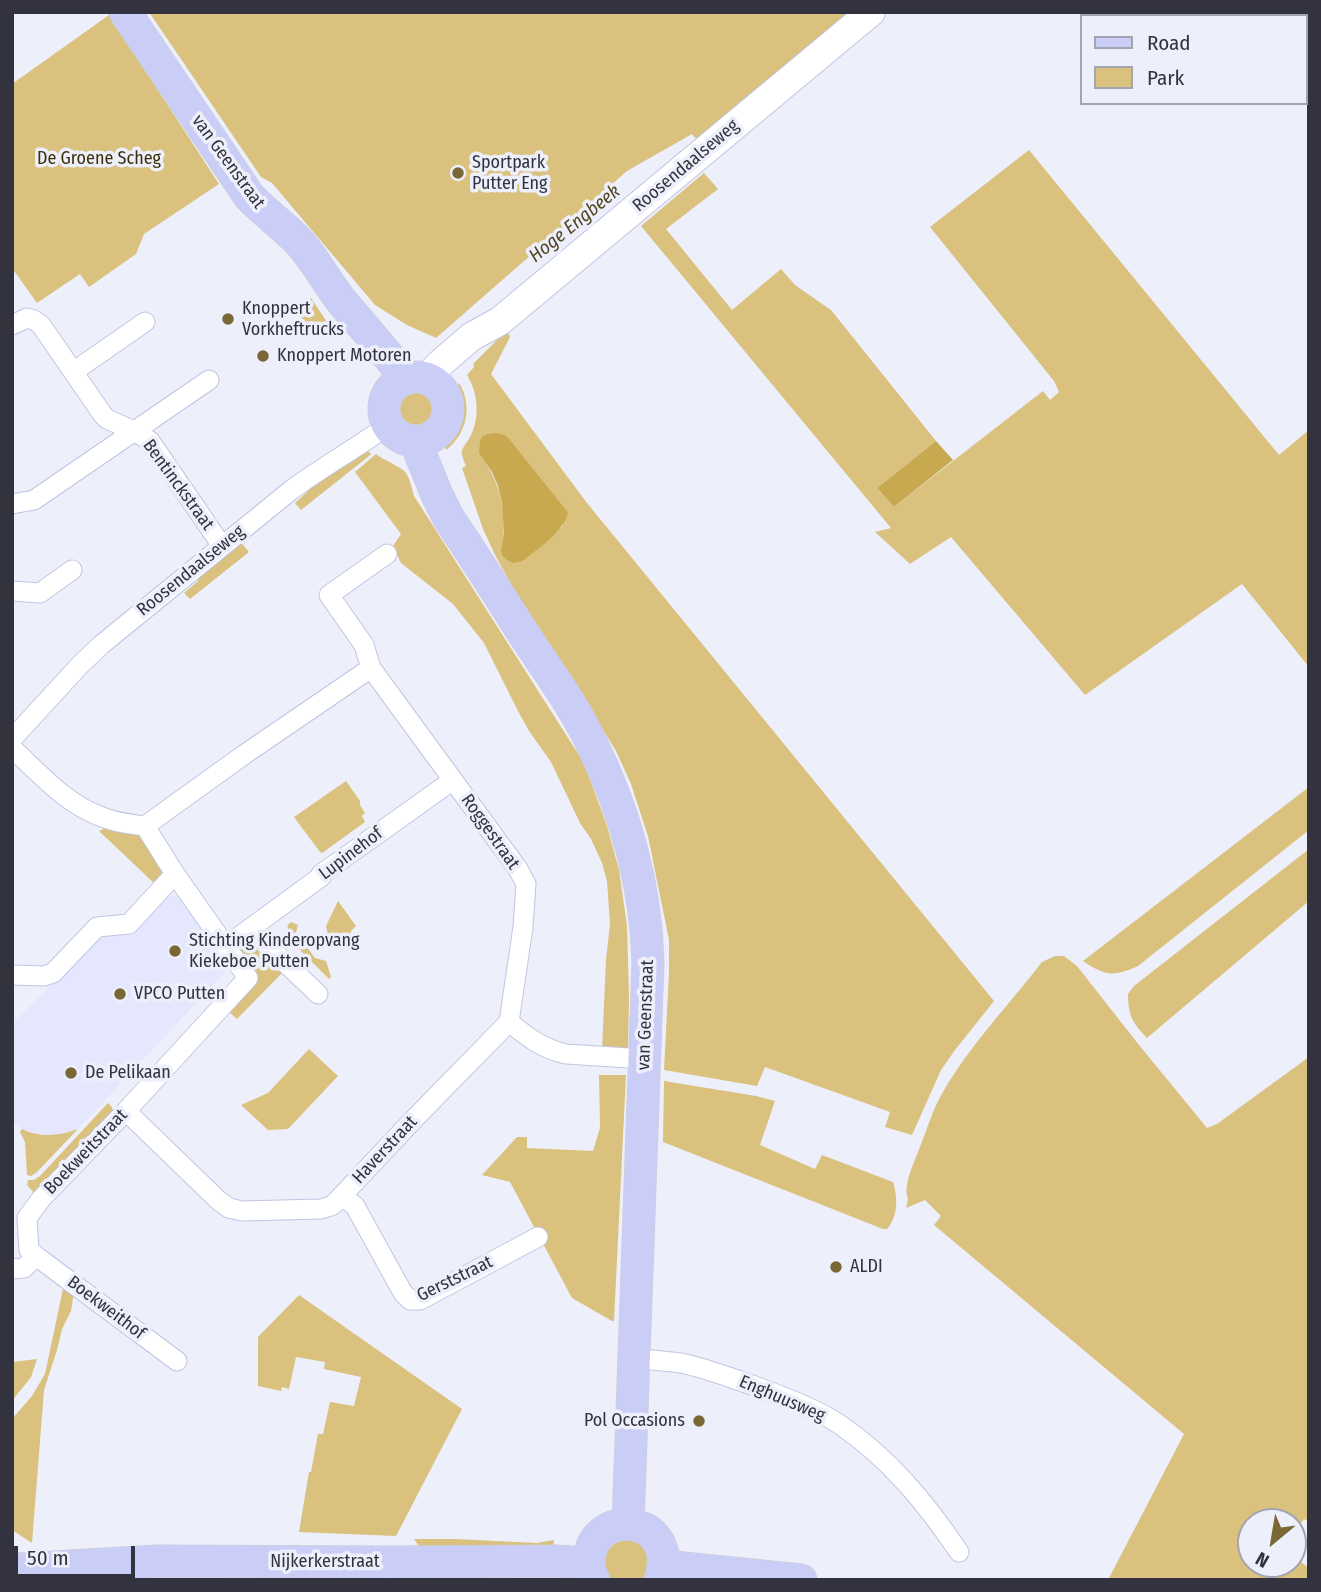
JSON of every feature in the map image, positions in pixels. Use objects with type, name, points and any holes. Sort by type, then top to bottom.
[{"type":"main road","name":"van Geenstraat","points":[[125,12],[249,196],[303,247],[342,302],[416,384]]},
{"type":"main road","points":[[416,384],[447,401],[447,413],[443,425],[424,438],[401,437],[388,425],[384,406],[388,394],[416,384]]},
{"type":"main road","name":"van Geenstraat","points":[[424,438],[470,550],[588,735],[609,780],[636,861],[647,931],[648,962],[628,1524]]},
{"type":"main road","points":[[591,1571],[591,1550],[596,1539],[616,1525],[628,1524],[643,1528],[655,1537],[663,1551],[662,1573],[801,1580]]},
{"type":"main road","name":"Nijkerkerstraat","points":[[16,1567],[157,1561],[556,1561],[591,1571]]},
{"type":"street","name":"Roosendaalseweg","points":[[416,384],[500,321],[872,12]]},
{"type":"street","name":"Bentinckstraat","points":[[12,325],[27,318],[41,325],[103,415],[150,441],[222,546]]},
{"type":"street","points":[[73,373],[145,322]]},
{"type":"street","points":[[12,504],[34,500],[209,380]]},
{"type":"street","name":"Roosendaalseweg","points":[[12,739],[80,664],[101,645],[317,470],[370,439],[388,425]]},
{"type":"street","name":"Roggestraat","points":[[387,554],[329,595],[364,645],[370,668],[518,869],[526,884],[523,927],[509,1022]]},
{"type":"street","points":[[12,591],[40,593],[72,570]]},
{"type":"street","points":[[12,748],[65,797],[79,806],[113,821],[145,827],[370,668]]},
{"type":"street","name":"Lupinehof","points":[[226,946],[453,780]]},
{"type":"street","name":"Boekweitstraat","points":[[36,1256],[29,1250],[29,1213],[248,978],[145,827]]},
{"type":"street","points":[[12,975],[44,976],[53,973],[97,927],[129,923],[175,874]]},
{"type":"street","points":[[250,929],[318,994]]},
{"type":"street","points":[[509,1022],[531,1040],[556,1052],[645,1059]]},
{"type":"street","name":"Haverstraat","points":[[126,1111],[223,1205],[242,1211],[321,1209],[331,1206],[342,1196],[509,1022]]},
{"type":"street","name":"Gerststraat","points":[[342,1196],[355,1206],[405,1297],[415,1301],[538,1237]]},
{"type":"street","points":[[12,1269],[24,1268],[36,1256]]},
{"type":"street","name":"Boekweithof","points":[[36,1256],[177,1361]]},
{"type":"street","name":"Enghuusweg","points":[[633,1357],[708,1370],[792,1401],[838,1423],[867,1445],[909,1484],[959,1552]]},
{"type":"shaded area","points":[[497,433],[505,435],[511,441],[568,512],[562,525],[550,539],[523,561],[514,563],[502,555],[502,503],[492,472],[479,453],[483,436]]},
{"type":"shaded area","points":[[936,441],[953,460],[894,507],[877,488]]},
{"type":"shaded area","name":"De Pelikaan","points":[[172,895],[179,897],[229,968],[78,1129],[66,1134],[30,1134],[12,1121],[12,1025],[98,935],[133,933]]},
{"type":"green space","name":"Sportpark Putter Eng","points":[[149,12],[853,12],[698,141],[692,134],[627,171],[436,338],[407,325],[375,305],[272,183],[261,177]]},
{"type":"green space","name":"De Groene Scheg","points":[[109,15],[219,184],[144,234],[136,254],[89,287],[80,274],[37,303],[12,268],[12,84]]},
{"type":"green space","points":[[1029,150],[1279,455],[1309,430],[1309,667],[1242,584],[1085,695],[951,537],[910,564],[875,532],[891,528],[641,226],[704,173],[718,189],[666,229],[732,310],[781,269],[795,285],[831,310],[936,441],[877,488],[894,507],[1043,391],[1050,400],[1059,392],[1054,381],[930,227]]},
{"type":"green space","points":[[311,298],[331,328],[312,333],[296,309]]},
{"type":"green space","points":[[507,330],[510,337],[491,374],[587,503],[994,1001],[941,1070],[912,1135],[885,1127],[890,1112],[765,1067],[757,1086],[664,1070],[669,940],[648,836],[631,784],[616,751],[515,591],[483,529],[462,468],[466,466],[462,450],[474,428],[477,412],[474,389],[467,375],[474,367],[473,364]],"holes":[[[511,441],[568,512],[562,527],[523,561],[501,549],[504,517],[496,484],[487,465]]]},
{"type":"green space","points":[[459,383],[466,400],[466,419],[459,436],[446,450],[446,442],[457,418]]},
{"type":"green space","points":[[416,392],[428,397],[433,409],[428,421],[416,426],[404,421],[399,409],[404,397]]},
{"type":"green space","points":[[367,450],[371,454],[369,456],[301,510],[295,503],[308,491],[308,487]]},
{"type":"green space","points":[[376,454],[406,473],[414,496],[584,763],[607,826],[619,870],[627,926],[628,1048],[602,1051],[610,924],[607,881],[602,863],[551,762],[529,731],[484,643],[453,604],[401,563],[393,546],[401,534],[355,472]]},
{"type":"green space","points":[[239,540],[249,552],[190,599],[184,593],[198,581],[200,572]]},
{"type":"green space","points":[[346,781],[360,801],[365,822],[322,853],[294,817]]},
{"type":"green space","points":[[1309,787],[1309,830],[1138,966],[1109,973],[1097,970],[1083,961]]},
{"type":"green space","points":[[110,826],[141,833],[165,872],[156,885],[99,831]]},
{"type":"green space","points":[[1309,849],[1309,901],[1147,1038],[1130,1014],[1128,994],[1134,986]]},
{"type":"green space","points":[[338,901],[356,926],[351,931],[349,941],[328,935],[326,926]]},
{"type":"green space","points":[[291,922],[298,925],[295,936],[315,958],[326,961],[331,977],[329,979],[286,936]]},
{"type":"green space","points":[[248,940],[284,971],[237,1019],[228,1011],[257,981],[238,947]]},
{"type":"green space","points":[[1055,956],[1064,956],[1077,966],[1207,1128],[1217,1124],[1309,1057],[1309,1522],[1307,1508],[1237,1508],[1237,1578],[1307,1578],[1307,1566],[1309,1575],[1306,1580],[1108,1580],[1184,1434],[934,1225],[941,1216],[925,1200],[906,1208],[909,1176],[943,1092],[977,1042],[1042,962]]},
{"type":"green space","points":[[309,1049],[338,1076],[288,1129],[268,1130],[241,1105],[268,1093]]},
{"type":"green space","points":[[599,1075],[626,1075],[614,1321],[572,1298],[510,1182],[482,1175],[517,1137],[527,1137],[527,1148],[593,1151],[600,1128]]},
{"type":"green space","points":[[664,1081],[775,1101],[760,1145],[815,1169],[822,1155],[893,1182],[896,1207],[891,1224],[887,1229],[883,1229],[663,1142]]},
{"type":"green space","points":[[108,1103],[114,1115],[35,1194],[27,1185],[28,1180],[40,1176]]},
{"type":"green space","points":[[22,1129],[35,1134],[50,1135],[78,1129],[31,1176],[27,1175],[25,1142],[20,1132]]},
{"type":"green space","points":[[64,1284],[74,1292],[71,1311],[62,1329],[44,1390],[32,1543],[12,1530],[12,1419],[32,1396],[45,1374]]},
{"type":"green space","points":[[299,1295],[462,1409],[396,1536],[299,1532],[318,1434],[323,1434],[330,1402],[354,1406],[361,1377],[324,1369],[325,1362],[296,1357],[289,1389],[282,1387],[281,1391],[258,1386],[258,1337]]},
{"type":"green space","points":[[37,1359],[31,1377],[12,1401],[12,1362]]},
{"type":"green space","points":[[414,1539],[537,1543],[554,1540],[553,1548],[420,1548]]},
{"type":"green space","points":[[628,1539],[642,1545],[650,1556],[647,1576],[643,1580],[612,1580],[605,1566],[606,1554],[614,1544]]},
{"type":"place","name":"Sportpark Putter Eng","points":[[458,173]]},
{"type":"place","name":"Knoppert Vorkheftrucks","points":[[228,319]]},
{"type":"place","name":"Knoppert Motoren","points":[[263,356]]},
{"type":"place","name":"Stichting Kinderopvang Kiekeboe Putten","points":[[175,951]]},
{"type":"place","name":"VPCO Putten","points":[[120,994]]},
{"type":"place","name":"De Pelikaan","points":[[71,1073]]},
{"type":"place","name":"ALDI","points":[[836,1267]]},
{"type":"place","name":"Pol Occasions","points":[[699,1421]]},
{"type":"water label","name":"Hoge Engbeek","points":[[575,224]]}]
